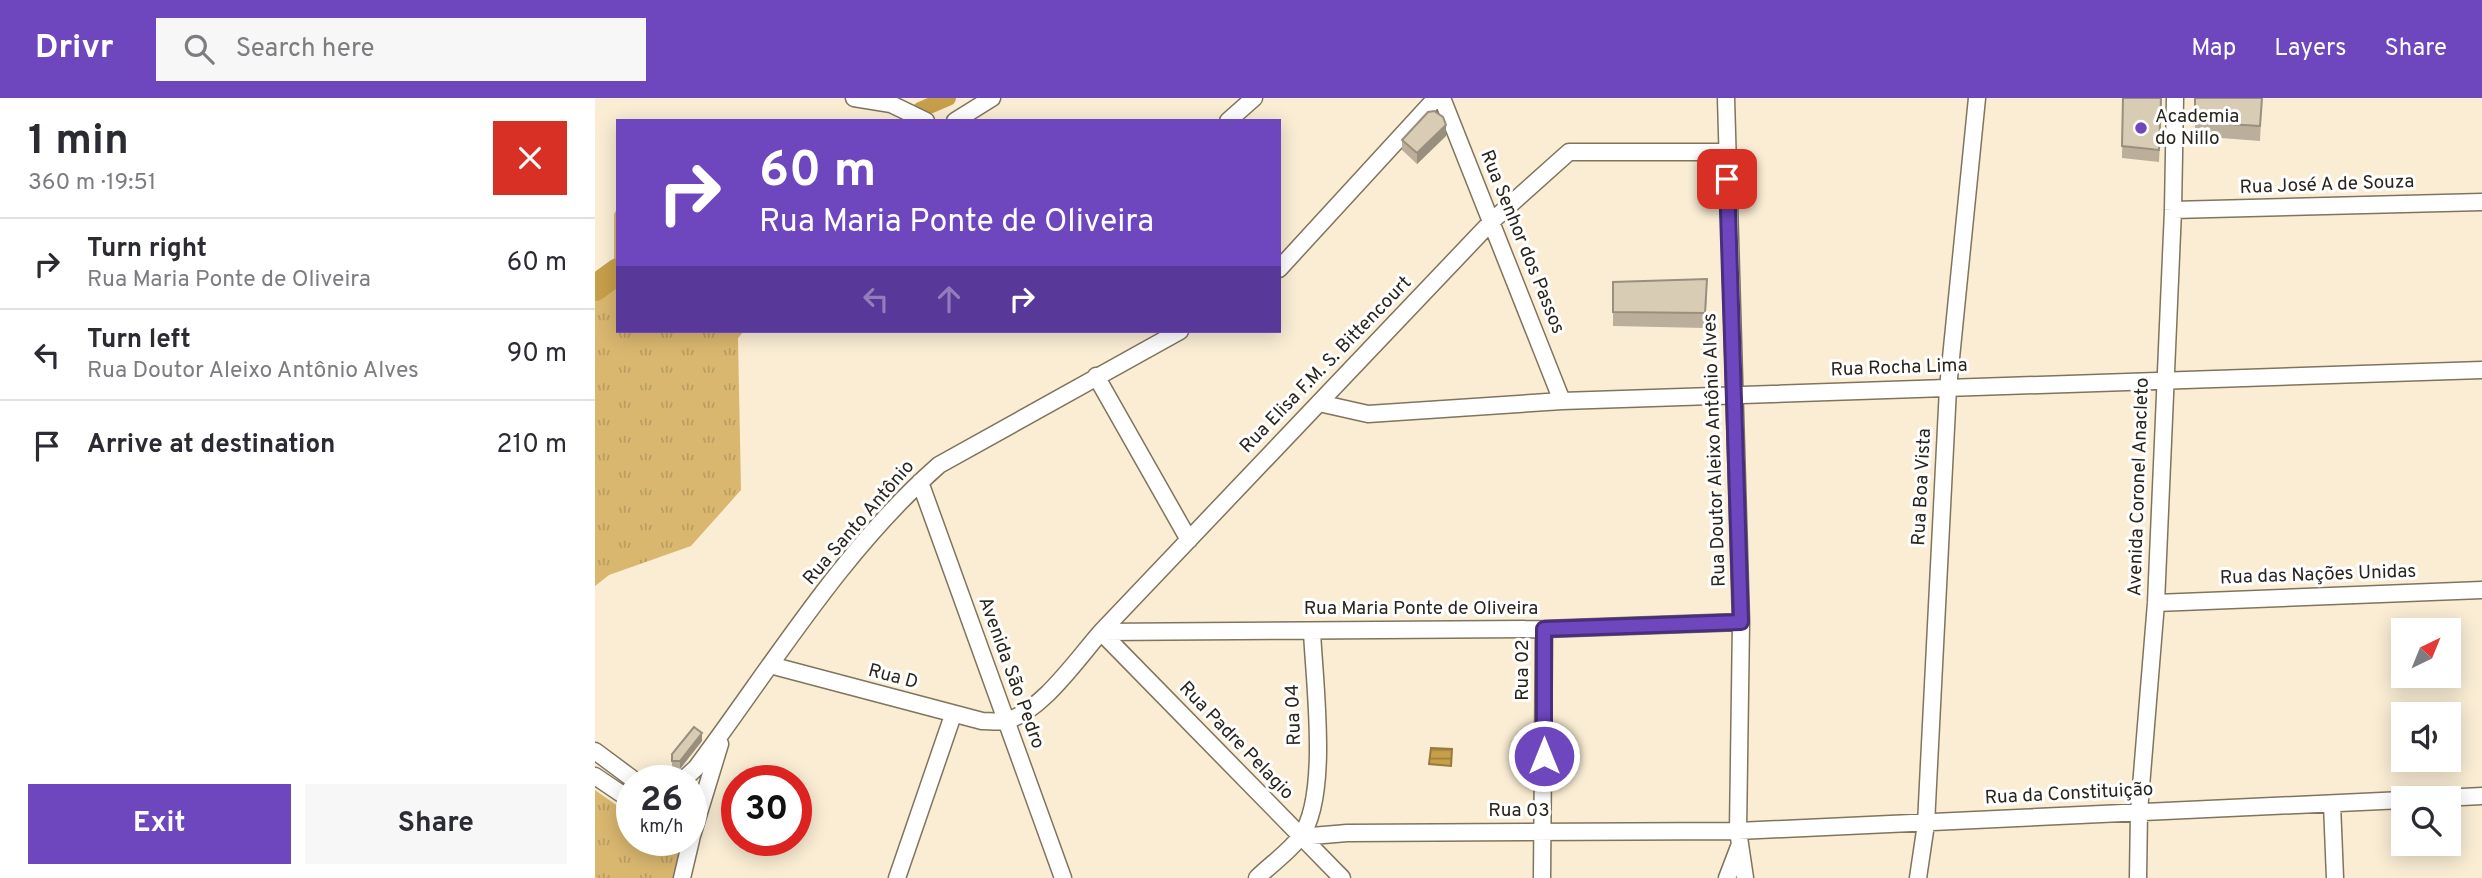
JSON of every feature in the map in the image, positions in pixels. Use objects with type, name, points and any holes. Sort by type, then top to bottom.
[{"type":"street","points":[[854,98],[895,100],[923,119]]},
{"type":"street","points":[[958,119],[992,98]]},
{"type":"street","points":[[1230,119],[1254,98]]},
{"type":"street","points":[[1281,266],[1436,98]]},
{"type":"street","name":"Rua Senhor dos Passos","points":[[1442,98],[1562,401]]},
{"type":"street","name":"Rua Doutor Aleixo Antônio Alves","points":[[1726,98],[1741,622],[1740,837],[1745,878]]},
{"type":"street","name":"Rua Boa Vista","points":[[1918,878],[1926,824],[1948,388],[1977,98]]},
{"type":"street","name":"Avenida Coronel Anacleto","points":[[2138,878],[2139,811],[2156,603],[2173,210],[2175,98]]},
{"type":"street","name":"Rua Elisa F.M. S. Bittencourt","points":[[1006,721],[1024,712],[1047,693],[1101,632],[1492,221],[1569,152],[1727,152]]},
{"type":"street","name":"Rua José A de Souza","points":[[2173,210],[2482,202]]},
{"type":"street","name":"Rua Santo Antônio","points":[[696,765],[723,732],[770,664],[851,558],[920,482],[939,465],[1176,333]]},
{"type":"street","name":"Rua Rocha Lima","points":[[1319,403],[1368,414],[1562,401],[2482,370]]},
{"type":"street","points":[[1096,376],[1189,540]]},
{"type":"street","name":"Avenida São Pedro","points":[[920,482],[1063,878]]},
{"type":"street","name":"Rua das Nações Unidas","points":[[2156,603],[2482,590]]},
{"type":"street","name":"Rua Maria Ponte de Oliveira","points":[[1101,632],[1544,629],[1741,622]]},
{"type":"street","name":"Rua 02","points":[[1542,878],[1544,629]]},
{"type":"street","name":"Rua 04","points":[[1300,837],[1315,807],[1317,782],[1312,631]]},
{"type":"street","name":"Rua Padre Pelagio","points":[[1101,632],[1342,878]]},
{"type":"street","name":"Rua D","points":[[770,664],[953,715],[982,721],[1006,721]]},
{"type":"street","points":[[897,878],[953,715]]},
{"type":"street","name":"Rua Santo Antônio","points":[[707,782],[723,732]]},
{"type":"street","points":[[595,751],[616,767]]},
{"type":"street","points":[[595,776],[616,790]]},
{"type":"street","points":[[2461,797],[2482,796]]},
{"type":"street","name":"Rua da Constituição","points":[[1740,837],[2139,811],[2391,801]]},
{"type":"street","points":[[2332,804],[2335,878]]},
{"type":"street","name":"Rua 03","points":[[1300,837],[1347,833],[1544,832],[1740,837]]},
{"type":"street","points":[[1257,878],[1300,837]]},
{"type":"street","name":"Rua Doutor Aleixo Antônio Alves","points":[[1727,878],[1740,837]]},
{"type":"street","name":"Rua Santo Antônio","points":[[682,878],[686,856]]},
{"type":"green space","points":[[616,210],[616,333],[742,333],[738,338],[741,490],[691,546],[609,575],[595,586],[595,302],[614,265]]},
{"type":"green space","points":[[595,790],[616,805],[616,856],[681,856],[675,878],[595,878]]},
{"type":"shaded area","points":[[1431,748],[1452,749],[1451,766],[1429,764]]},
{"type":"building","name":"Academia do Nillo","points":[[2123,98],[2161,98],[2159,150],[2122,146]]},
{"type":"building","points":[[2195,98],[2262,98],[2260,126],[2195,122]]},
{"type":"building","points":[[1434,111],[1443,117],[1446,125],[1417,153],[1402,140],[1428,112]]},
{"type":"building","points":[[1707,279],[1705,313],[1613,312],[1613,282]]},
{"type":"building","points":[[694,727],[702,733],[680,761],[672,761],[672,754]]},
{"type":"waterway","points":[[920,110],[948,98]]},
{"type":"waterway","points":[[595,288],[616,272]]},
{"type":"place","name":"Academia do Nillo","points":[[2141,128]]},
{"type":"route","points":[[1544,756],[1544,629],[1741,622],[1727,179]]}]
